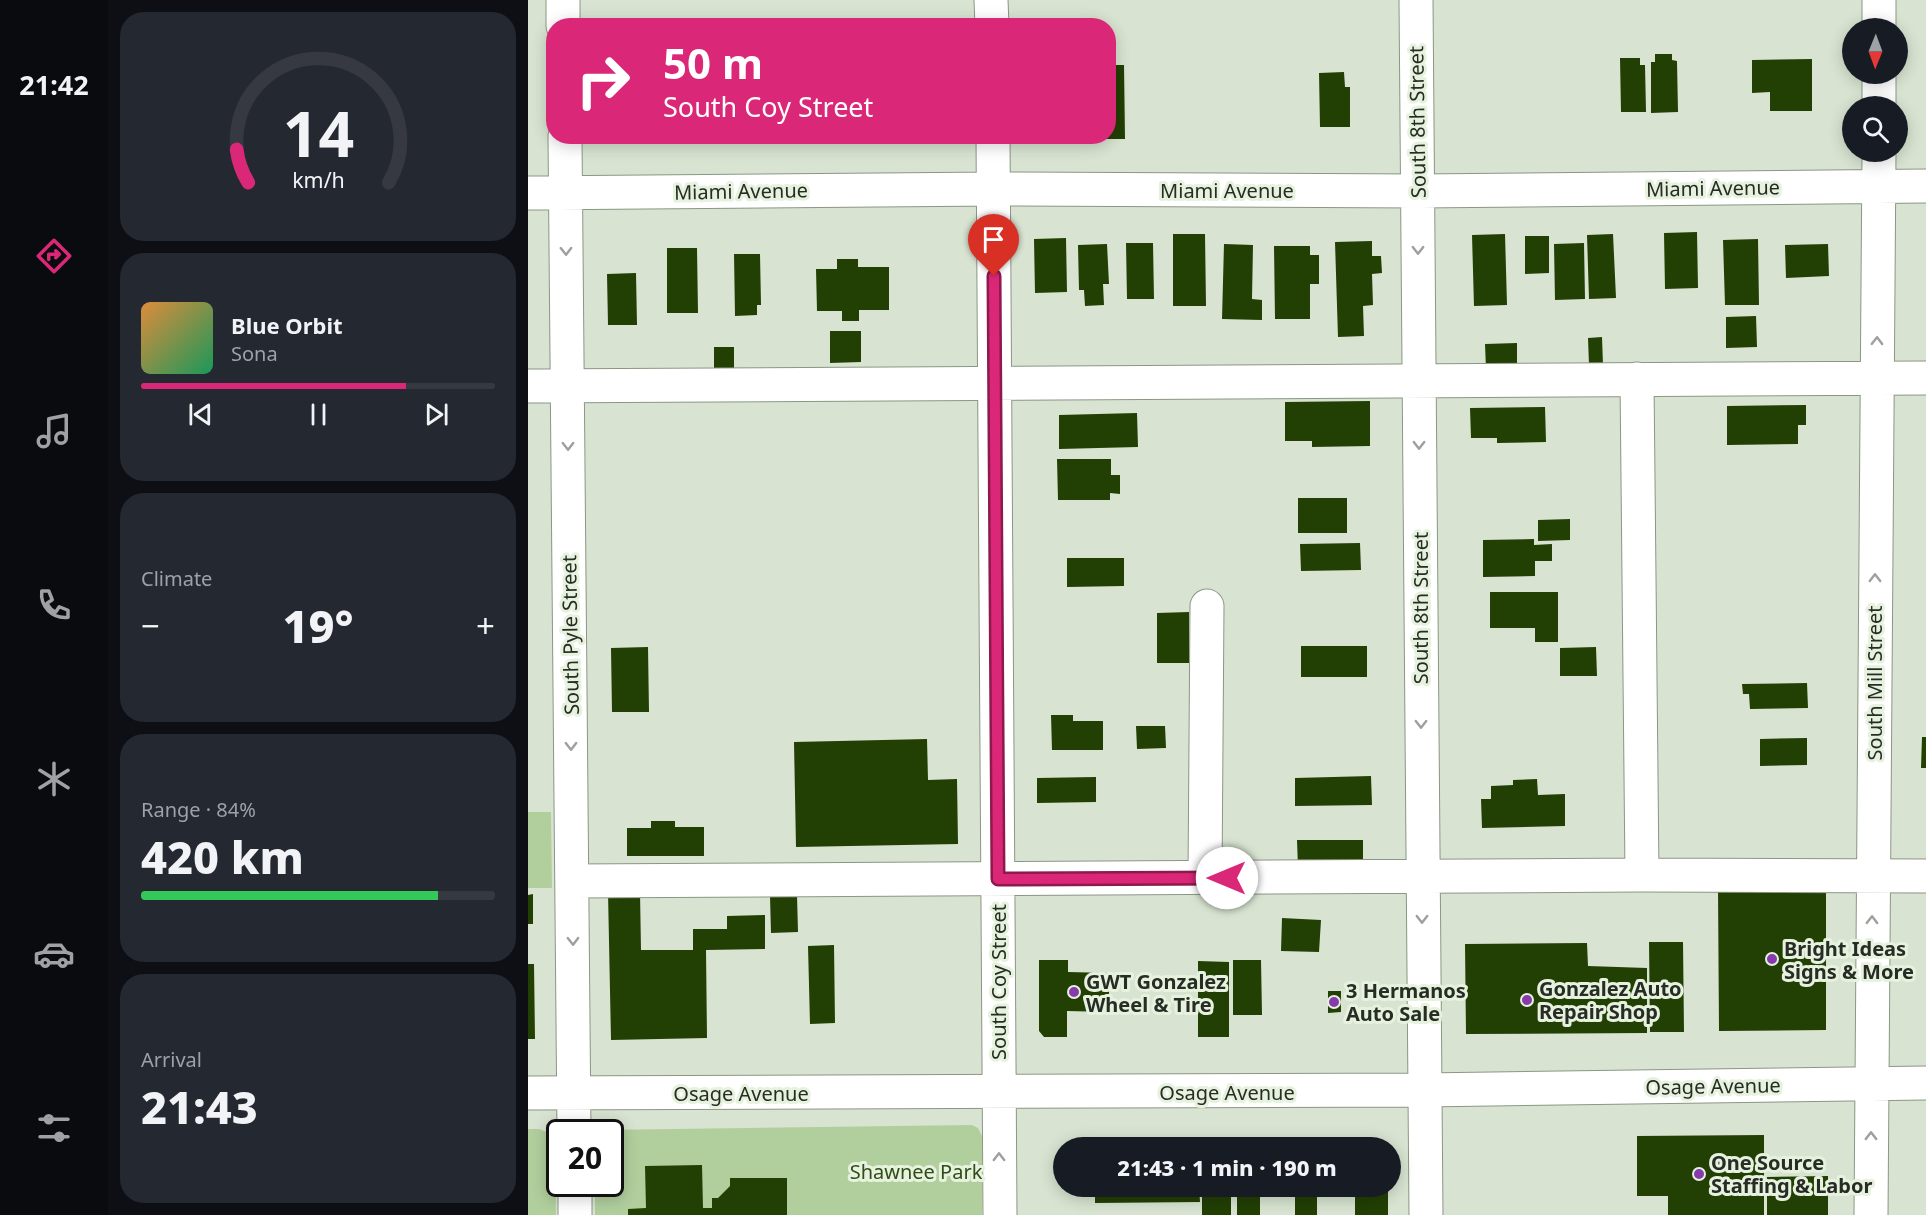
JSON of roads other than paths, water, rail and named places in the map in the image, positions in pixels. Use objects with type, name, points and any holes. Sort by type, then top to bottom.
[{"type":"street","points":[[563,0],[564,18]]},
{"type":"street","points":[[992,0],[992,18]]},
{"type":"street","name":"South 8th Street","points":[[1416,0],[1423,1090],[1426,1215]]},
{"type":"street","points":[[1879,0],[1879,18]]},
{"type":"street","name":"South Pyle Street","points":[[565,144],[574,1119]]},
{"type":"street","name":"South Coy Street","points":[[993,144],[1000,1215]]},
{"type":"street","name":"South Mill Street","points":[[1871,1215],[1879,162]]},
{"type":"street","name":"Miami Avenue","points":[[528,193],[994,189],[1418,191],[1926,186]]},
{"type":"street","points":[[528,386],[1926,378]]},
{"type":"street","points":[[1637,379],[1642,875]]},
{"type":"street","points":[[1205,878],[1207,606]]},
{"type":"street","points":[[572,881],[1642,875],[1926,876]]},
{"type":"street","name":"Osage Avenue","points":[[528,1093],[1423,1090],[1926,1083]]},
{"type":"street","points":[[575,1197],[575,1215]]},
{"type":"place","name":"Bright Ideas Signs & More","points":[[1772,959]]},
{"type":"place","name":"GWT Gonzalez Wheel & Tire","points":[[1074,992]]},
{"type":"place","name":"Gonzalez Auto Repair Shop","points":[[1527,1000]]},
{"type":"place","name":"3 Hermanos Auto Sale","points":[[1334,1002]]},
{"type":"place","name":"One Source Staffing & Labor","points":[[1699,1174]]},
{"type":"park label","name":"Shawnee Park","points":[[916,1171]]}]
